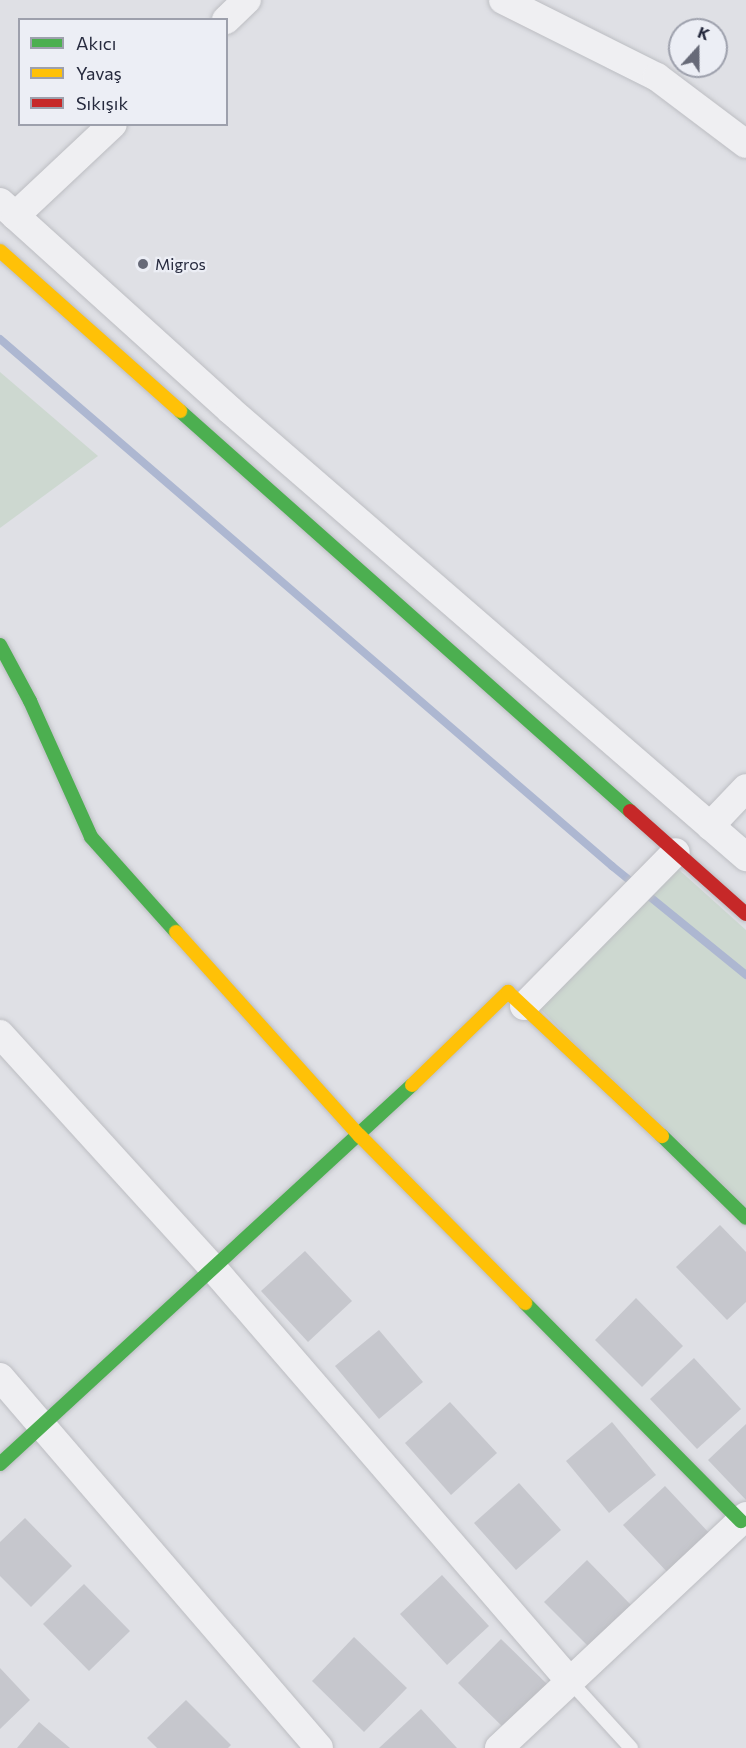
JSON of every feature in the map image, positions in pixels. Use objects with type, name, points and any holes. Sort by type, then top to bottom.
[{"type":"street","points":[[228,18],[247,0]]},
{"type":"street","points":[[504,0],[657,77],[746,144]]},
{"type":"street","points":[[111,126],[8,209],[240,417],[746,857]]},
{"type":"street","points":[[0,251],[746,914]]},
{"type":"street","points":[[0,645],[30,701],[91,837],[360,1136],[744,1521],[569,1680],[499,1748]]},
{"type":"street","points":[[710,826],[746,788]]},
{"type":"street","points":[[524,1006],[676,852]]},
{"type":"street","points":[[0,1464],[212,1267],[360,1136],[508,992],[719,1189],[746,1218]]},
{"type":"street","points":[[0,1034],[212,1267],[569,1680]]},
{"type":"street","points":[[0,1377],[319,1748]]},
{"type":"lane","points":[[569,1680],[631,1748]]},
{"type":"shaded area","points":[[0,372],[98,456],[0,528]]},
{"type":"shaded area","points":[[677,868],[746,930],[746,1222],[531,999]]},
{"type":"building","points":[[720,1225],[746,1252],[746,1302],[727,1320],[676,1267]]},
{"type":"building","points":[[305,1251],[352,1301],[308,1342],[261,1291]]},
{"type":"building","points":[[636,1298],[683,1346],[642,1387],[595,1340]]},
{"type":"building","points":[[379,1330],[423,1382],[379,1419],[335,1366]]},
{"type":"building","points":[[694,1358],[741,1409],[697,1449],[650,1399]]},
{"type":"building","points":[[450,1402],[497,1453],[451,1495],[405,1443]]},
{"type":"building","points":[[612,1422],[656,1475],[609,1513],[566,1461]]},
{"type":"building","points":[[746,1424],[746,1500],[708,1460]]},
{"type":"building","points":[[519,1483],[561,1530],[516,1570],[474,1523]]},
{"type":"building","points":[[665,1486],[711,1535],[669,1574],[623,1525]]},
{"type":"building","points":[[25,1518],[72,1566],[31,1607],[0,1576],[0,1542]]},
{"type":"building","points":[[587,1560],[631,1605],[589,1647],[544,1602]]},
{"type":"building","points":[[442,1575],[489,1626],[447,1665],[400,1614]]},
{"type":"building","points":[[84,1584],[130,1631],[89,1671],[43,1624]]},
{"type":"building","points":[[354,1637],[407,1688],[364,1732],[312,1681]]},
{"type":"building","points":[[501,1639],[548,1685],[505,1729],[458,1683]]},
{"type":"building","points":[[0,1668],[30,1700],[0,1729]]},
{"type":"building","points":[[186,1700],[231,1745],[228,1748],[157,1748],[147,1738]]},
{"type":"building","points":[[421,1709],[457,1748],[379,1748]]},
{"type":"building","points":[[39,1722],[70,1748],[17,1748]]},
{"type":"waterway","points":[[0,339],[612,866],[746,975]]},
{"type":"traffic: fast","points":[[180,411],[630,811]]},
{"type":"traffic: fast","points":[[0,645],[30,701],[91,837],[176,932]]},
{"type":"traffic: fast","points":[[0,1464],[412,1085]]},
{"type":"traffic: fast","points":[[662,1136],[746,1218]]},
{"type":"traffic: fast","points":[[525,1303],[741,1521]]},
{"type":"traffic: slow","points":[[0,251],[180,411]]},
{"type":"traffic: slow","points":[[176,932],[360,1136],[525,1303]]},
{"type":"traffic: slow","points":[[412,1085],[508,992],[662,1136]]},
{"type":"traffic: jam","points":[[630,811],[746,914]]},
{"type":"place","name":"Migros","points":[[143,264]]}]
